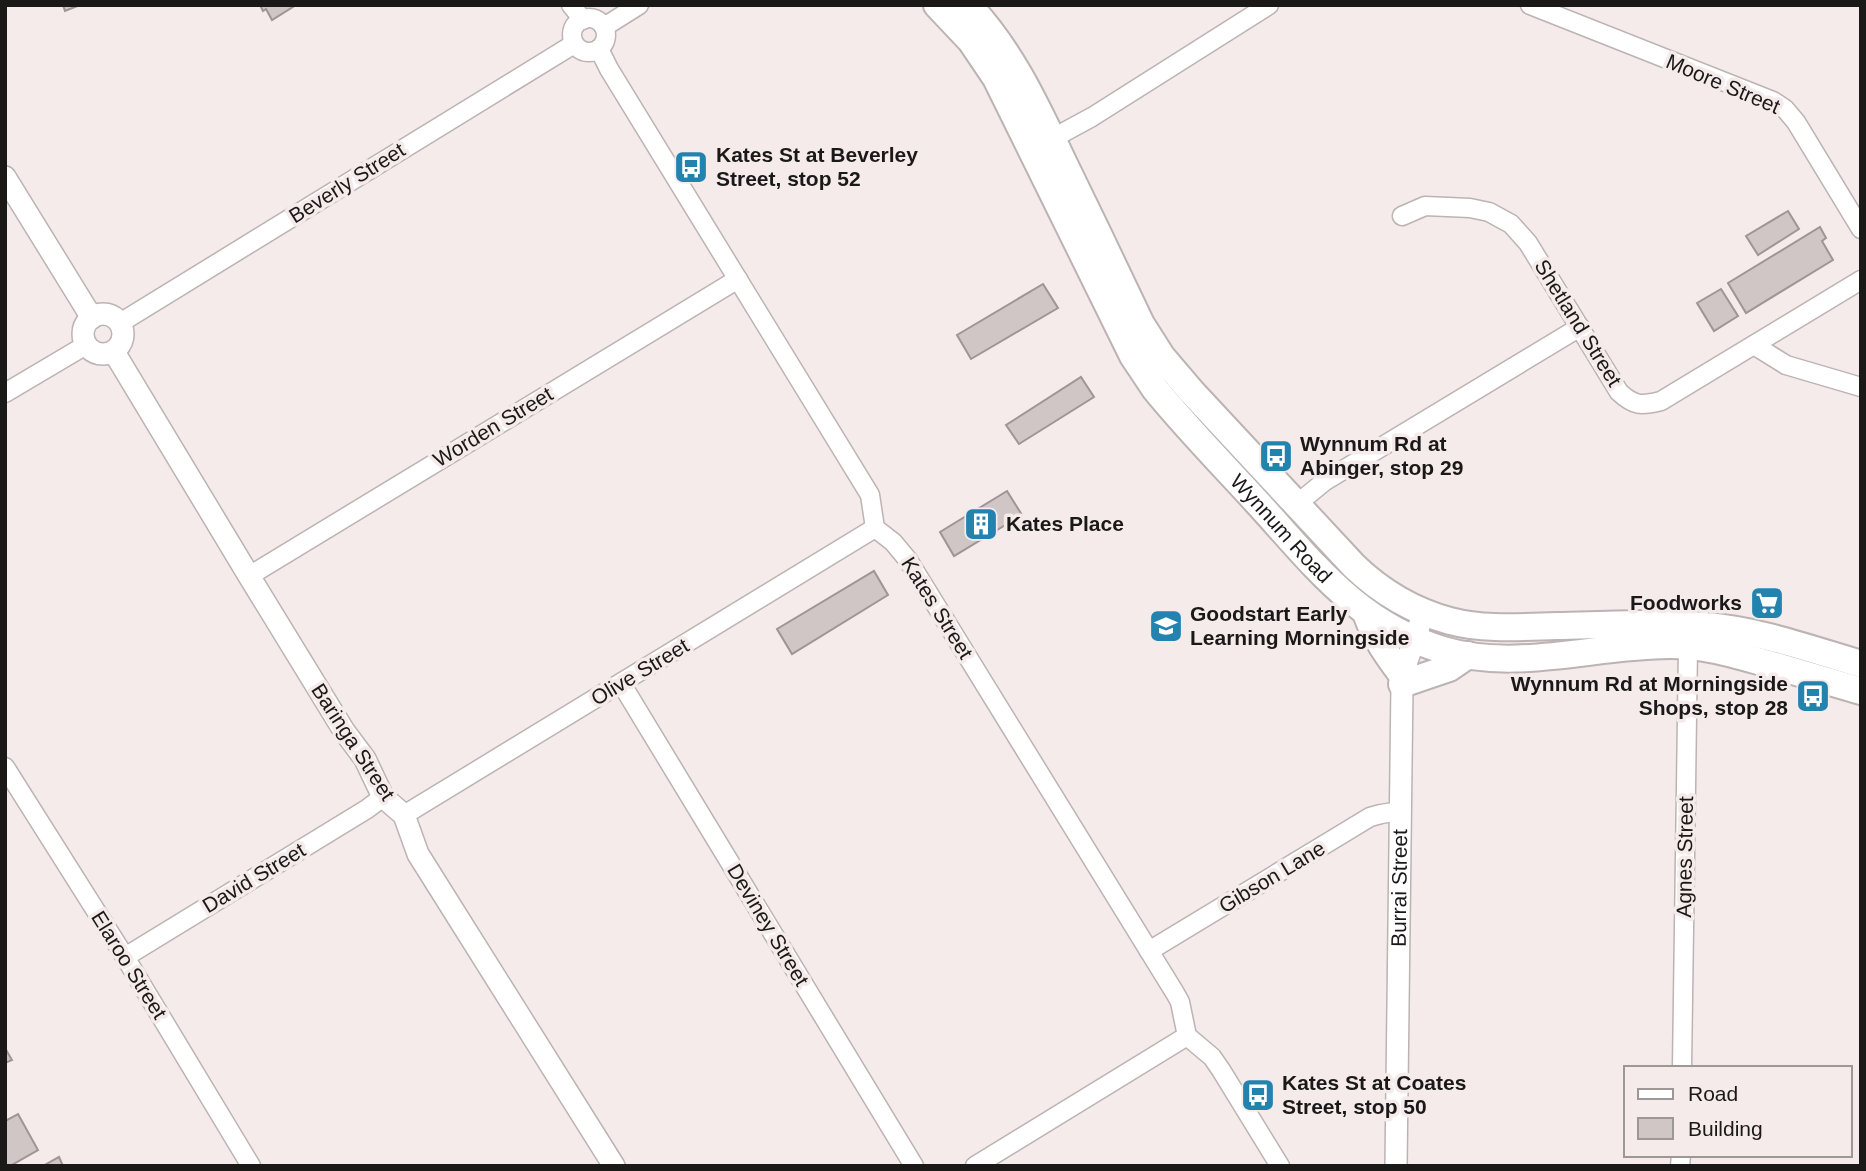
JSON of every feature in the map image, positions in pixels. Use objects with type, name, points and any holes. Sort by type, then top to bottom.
[{"type":"main road","name":"Wynnum Road","points":[[937,5],[963,32],[1042,144],[1162,357],[1297,505],[1370,580],[1394,597],[1424,612],[1460,623],[1496,627],[1676,624],[1741,630],[1861,664]]},
{"type":"main road","name":"Wynnum Road","points":[[968,5],[992,32],[1030,93],[1042,144],[1133,356],[1155,389],[1327,579],[1366,613],[1415,639],[1443,650],[1468,655],[1510,658],[1635,647],[1688,646],[1724,652],[1861,691]]},
{"type":"main road","points":[[1366,613],[1374,634],[1403,680],[1449,668],[1468,655]]},
{"type":"main road","points":[[1762,636],[1764,644],[1774,653],[1840,672],[1861,691]]},
{"type":"street","points":[[571,5],[583,20]]},
{"type":"street","points":[[604,27],[639,5]]},
{"type":"street","points":[[1042,144],[1092,117],[1269,5]]},
{"type":"street","name":"Moore Street","points":[[1530,5],[1785,109],[1797,122],[1861,229]]},
{"type":"street","points":[[600,49],[583,51],[574,44],[575,27],[583,20],[597,21],[604,27],[606,36],[600,49],[609,69],[870,495],[875,528]]},
{"type":"street","name":"Beverly Street","points":[[120,323],[574,44]]},
{"type":"street","points":[[5,177],[92,318]]},
{"type":"street","name":"Shetland Street","points":[[1402,216],[1425,206],[1470,208],[1489,212],[1511,224],[1528,243],[1619,392],[1630,401],[1644,405],[1661,401],[1861,280]]},
{"type":"street","name":"Worden Street","points":[[249,576],[738,279]]},
{"type":"street","points":[[107,314],[120,323],[124,332],[123,338],[114,352],[100,354],[86,345],[83,331],[92,318],[107,314]]},
{"type":"street","points":[[1297,505],[1325,481],[1580,327]]},
{"type":"street","points":[[5,393],[86,345]]},
{"type":"street","points":[[1754,345],[1786,365],[1861,387]]},
{"type":"street","name":"Baringa Street","points":[[114,352],[249,576],[344,730],[365,759],[383,797],[404,815],[418,854],[614,1166]]},
{"type":"street","name":"Olive Street","points":[[404,815],[875,528]]},
{"type":"street","name":"Kates Street","points":[[875,528],[893,542],[908,560],[1149,951],[1180,1002],[1187,1036]]},
{"type":"street","name":"Burrai Street","points":[[1396,1166],[1403,680],[1424,612]]},
{"type":"street","name":"Agnes Street","points":[[1682,1066],[1688,646]]},
{"type":"street","name":"Deviney Street","points":[[621,684],[914,1166]]},
{"type":"street","name":"Elaroo Street","points":[[5,767],[125,957],[251,1166]]},
{"type":"street","name":"David Street","points":[[125,957],[383,797]]},
{"type":"street","name":"Gibson Lane","points":[[1149,951],[1370,817],[1400,811]]},
{"type":"street","points":[[975,1166],[1187,1036],[1212,1057],[1280,1166]]},
{"type":"building","points":[[63,5],[80,5],[65,11]]},
{"type":"building","points":[[260,5],[296,5],[272,20],[266,9],[263,11]]},
{"type":"building","points":[[1788,211],[1799,229],[1758,255],[1746,236]]},
{"type":"building","points":[[1820,227],[1826,238],[1822,241],[1833,260],[1746,313],[1728,283]]},
{"type":"building","points":[[1043,284],[1058,308],[971,359],[957,335]]},
{"type":"building","points":[[1721,289],[1738,316],[1714,331],[1697,303]]},
{"type":"building","points":[[1081,377],[1094,397],[1019,444],[1006,425]]},
{"type":"building","name":"Kates Place","points":[[1007,491],[1022,515],[954,556],[940,532]]},
{"type":"building","points":[[874,571],[888,595],[792,654],[777,629]]},
{"type":"building","points":[[5,1048],[12,1060],[5,1063]]},
{"type":"building","points":[[18,1114],[38,1150],[10,1166],[5,1166],[5,1121]]},
{"type":"building","points":[[59,1157],[63,1166],[43,1166]]},
{"type":"place","name":"Kates St at Beverley Street, stop 52","points":[[691,167]]},
{"type":"place","name":"Wynnum Rd at Abinger, stop 29","points":[[1276,456]]},
{"type":"place","name":"Kates Place","points":[[981,524]]},
{"type":"place","name":"Foodworks","points":[[1767,603]]},
{"type":"place","name":"Goodstart Early Learning Morningside","points":[[1166,626]]},
{"type":"place","name":"Wynnum Rd at Morningside Shops, stop 28","points":[[1813,696]]},
{"type":"place","name":"Kates St at Coates Street, stop 50","points":[[1258,1095]]}]
